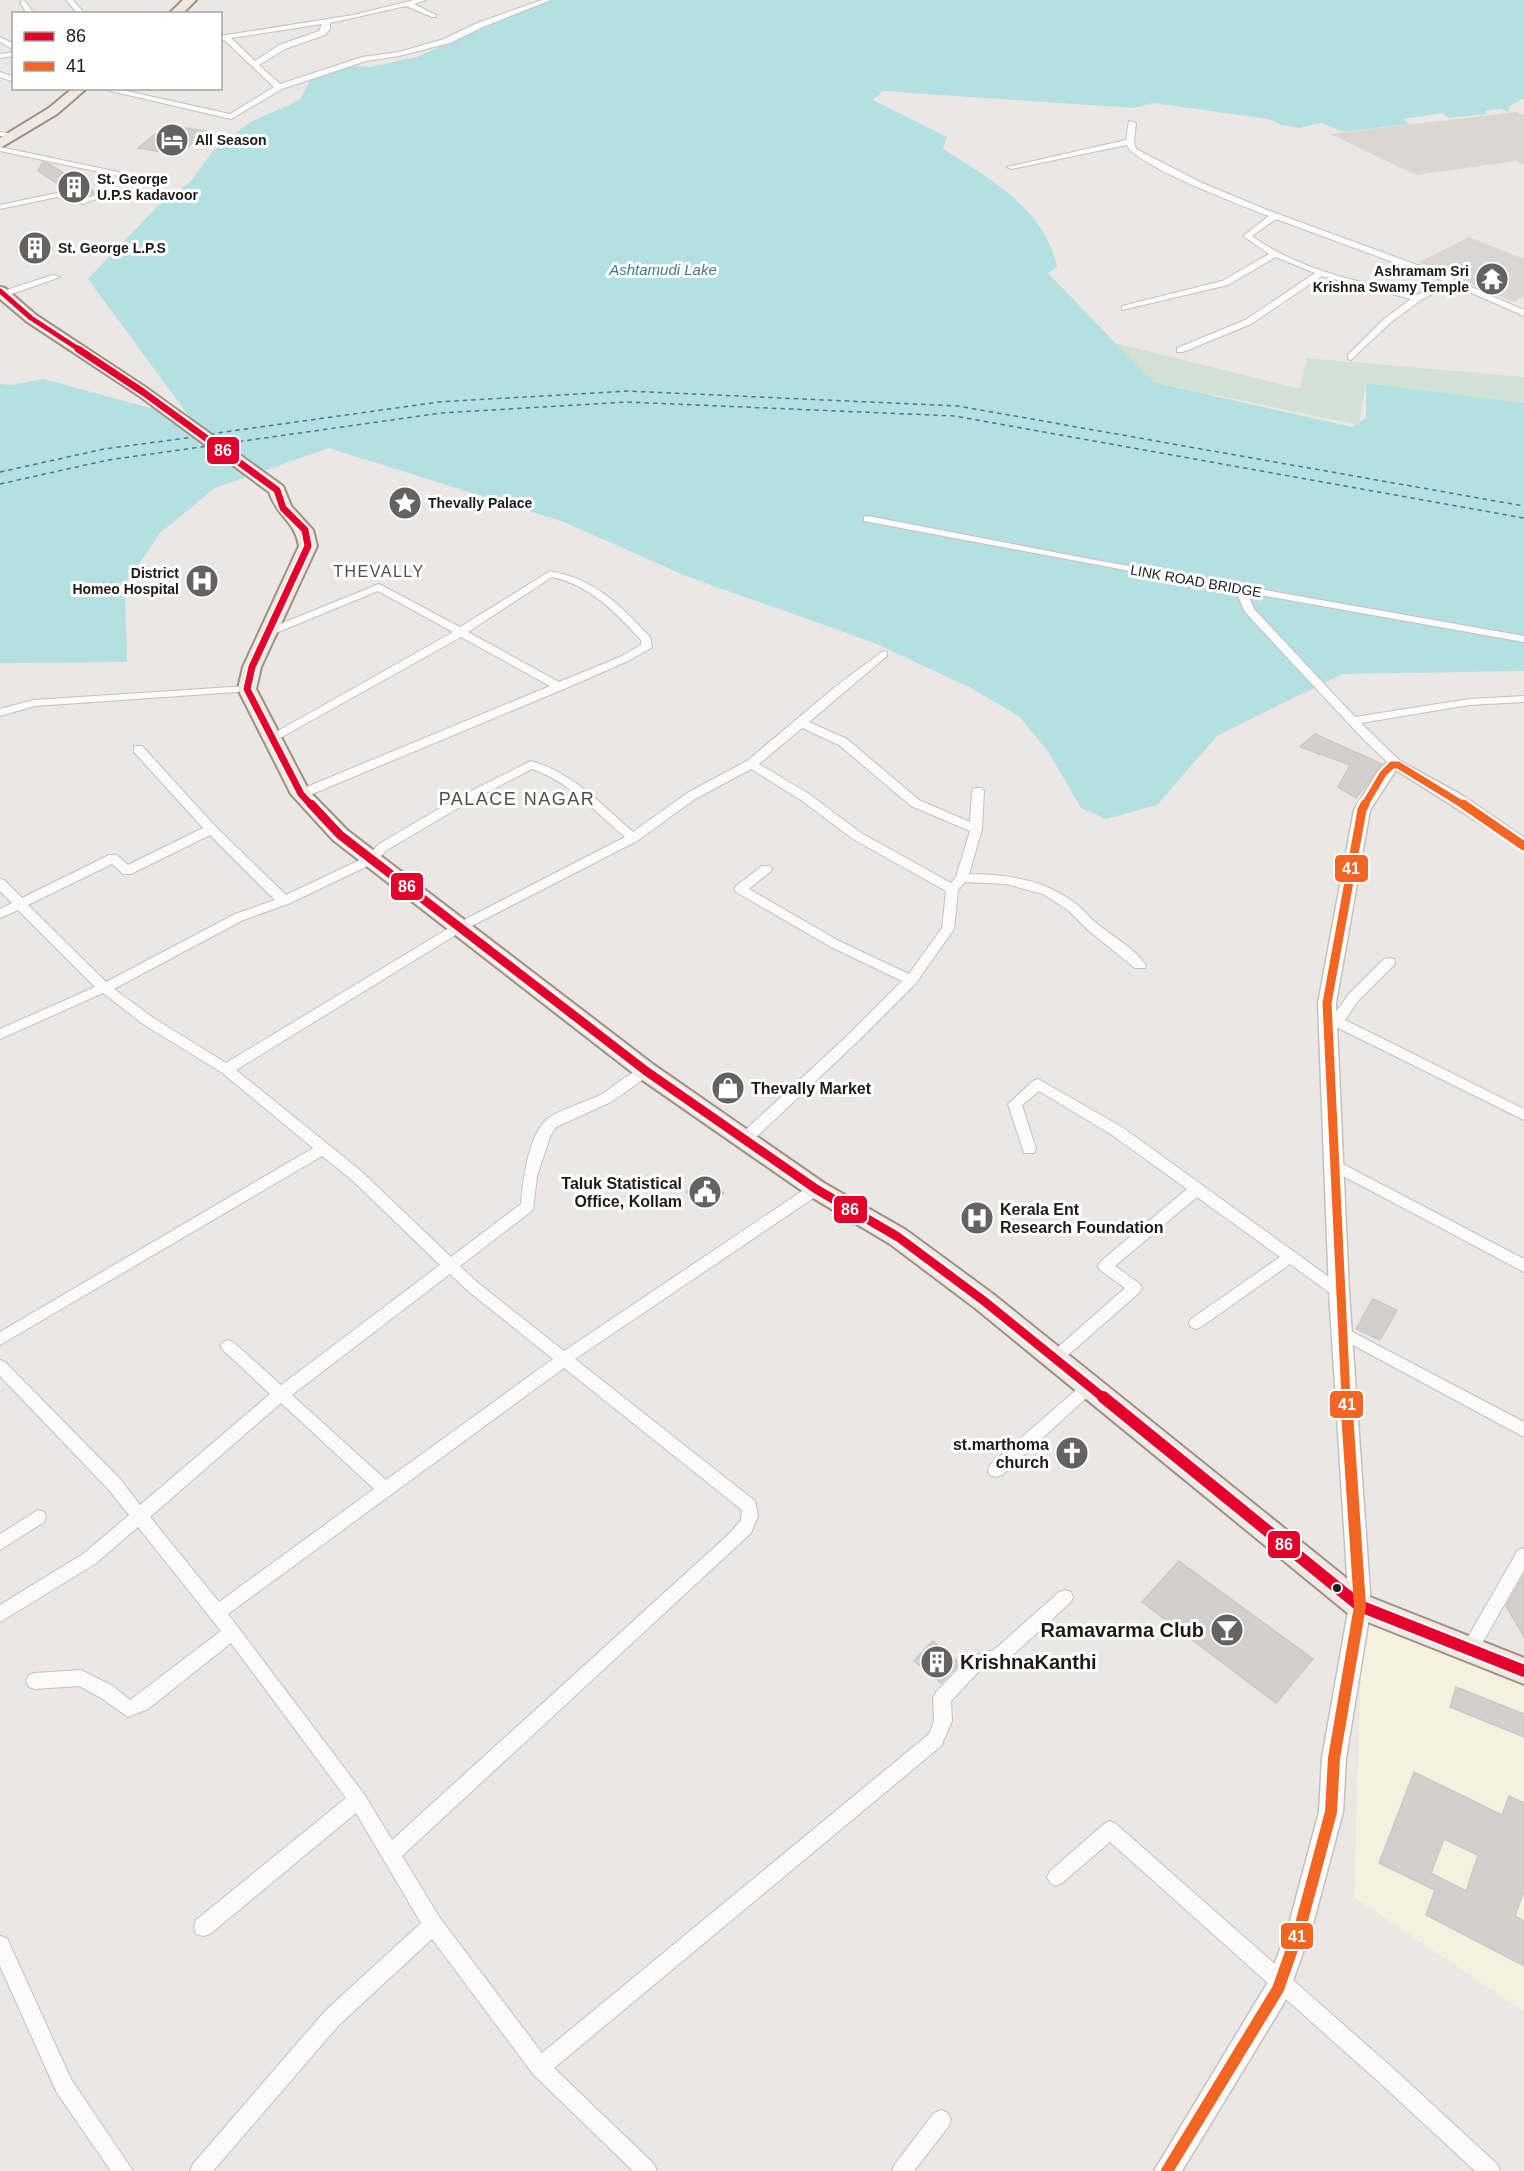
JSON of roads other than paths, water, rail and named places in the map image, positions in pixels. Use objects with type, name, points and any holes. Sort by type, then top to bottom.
[{"type":"main road","points":[[177,12],[190,0]]},
{"type":"main road","points":[[0,144],[6,135],[53,111],[79,90]]},
{"type":"main road","points":[[2,293],[31,318],[142,392],[277,490],[283,508],[304,530],[308,546],[252,667],[247,688],[301,794],[340,835],[646,1071],[816,1189],[898,1237],[984,1301],[1360,1606],[1524,1671]]},
{"type":"street","points":[[69,0],[80,12]]},
{"type":"street","points":[[386,0],[394,8]]},
{"type":"street","points":[[223,38],[326,22],[423,0]]},
{"type":"street","points":[[109,90],[222,117],[236,115],[279,87],[365,59],[399,54],[447,41],[480,25],[548,0]]},
{"type":"street","points":[[23,2],[30,12]]},
{"type":"street","points":[[406,4],[434,16]]},
{"type":"street","points":[[70,12],[80,12]]},
{"type":"street","points":[[255,64],[282,47],[322,33],[326,29],[326,22]]},
{"type":"street","points":[[223,38],[279,87]]},
{"type":"street","points":[[1132,123],[1130,142],[1133,150],[1183,177],[1274,217],[1408,263],[1524,313]]},
{"type":"street","points":[[1011,167],[1130,142]]},
{"type":"street","points":[[0,149],[128,176]]},
{"type":"street","points":[[0,207],[57,195],[83,202],[97,197]]},
{"type":"street","points":[[1274,217],[1247,236],[1275,254],[1320,273],[1418,298]]},
{"type":"street","points":[[1125,308],[1225,283],[1275,254]]},
{"type":"street","points":[[1180,350],[1248,322],[1320,273]]},
{"type":"street","points":[[2,293],[56,277]]},
{"type":"street","points":[[1351,357],[1387,321],[1418,298],[1450,281]]},
{"type":"street","name":"LINK ROAD BRIDGE","points":[[868,519],[1524,639]]},
{"type":"street","points":[[273,738],[459,633],[550,574],[573,578],[613,604],[646,639],[647,646],[560,687],[301,794]]},
{"type":"street","points":[[267,633],[379,587],[560,687]]},
{"type":"street","points":[[1253,591],[1243,596],[1249,610],[1353,721],[1398,765],[1454,798],[1524,846]]},
{"type":"street","points":[[226,1069],[458,928],[633,838],[691,796],[751,764],[838,689],[883,654]]},
{"type":"street","points":[[0,712],[34,703],[247,688]]},
{"type":"street","points":[[1353,721],[1469,702],[1524,699]]},
{"type":"street","points":[[801,723],[843,742],[915,803],[976,829]]},
{"type":"street","points":[[138,749],[211,830],[284,900]]},
{"type":"street","points":[[751,764],[805,797],[857,836],[952,889]]},
{"type":"street","points":[[0,1034],[105,988],[221,926],[370,860],[383,847],[461,801],[531,765],[557,774],[591,797],[607,816],[633,838]]},
{"type":"street","points":[[1167,2171],[1281,1982],[1301,1924],[1331,1812],[1336,1748],[1360,1606],[1339,1292],[1332,1019],[1327,1003],[1362,810],[1383,774],[1392,765],[1398,765]]},
{"type":"street","points":[[744,1140],[911,980],[948,929],[952,889],[962,878],[976,829],[978,791]]},
{"type":"street","points":[[0,914],[113,858],[127,871],[211,830]]},
{"type":"street","points":[[766,869],[740,889],[835,944],[911,980]]},
{"type":"street","points":[[962,878],[995,877],[1030,884],[1073,908],[1094,929],[1128,952],[1140,964]]},
{"type":"street","points":[[0,883],[105,988],[164,1032],[226,1069],[356,1175],[473,1287],[749,1506],[751,1514],[744,1530],[735,1539],[391,1853]]},
{"type":"street","points":[[1332,1019],[1389,962]]},
{"type":"street","points":[[1332,1019],[1524,1114]]},
{"type":"street","points":[[0,1614],[88,1559],[281,1394],[528,1206],[530,1176],[543,1137],[551,1123],[606,1098],[646,1071]]},
{"type":"street","points":[[1029,1149],[1015,1104],[1038,1084],[1117,1131],[1339,1292]]},
{"type":"street","points":[[0,1339],[323,1149]]},
{"type":"street","points":[[1335,1165],[1524,1266]]},
{"type":"street","points":[[1054,1359],[1135,1288],[1105,1266],[1198,1188]]},
{"type":"street","points":[[217,1613],[564,1359],[816,1189]]},
{"type":"street","points":[[1196,1323],[1290,1257]]},
{"type":"street","points":[[1343,1333],[1524,1430]]},
{"type":"street","points":[[228,1346],[386,1490]]},
{"type":"street","points":[[0,1366],[114,1484],[232,1632],[358,1800],[433,1925],[540,2067],[647,2171]]},
{"type":"street","points":[[996,1470],[1089,1387]]},
{"type":"street","points":[[0,1543],[38,1517]]},
{"type":"street","points":[[1470,1649],[1524,1555]]},
{"type":"street","points":[[540,2067],[935,1740],[943,1721],[942,1698],[976,1663],[999,1657],[1065,1597]]},
{"type":"street","points":[[35,1681],[81,1678],[107,1692],[128,1709],[142,1703],[232,1632]]},
{"type":"street","points":[[203,1927],[358,1800]]},
{"type":"street","points":[[1056,1876],[1110,1830],[1490,2171]]},
{"type":"street","points":[[200,2171],[332,2018],[433,1925]]},
{"type":"street","points":[[0,1945],[64,2086],[123,2171]]},
{"type":"street","points":[[902,2171],[941,2120]]},
{"type":"water","name":"Ashtamudi Lake","points":[[547,0],[1524,0],[1524,98],[1508,107],[1509,112],[1501,109],[1485,111],[1487,114],[1449,118],[1442,113],[1403,119],[1409,124],[1344,132],[1321,123],[1299,128],[1282,125],[1268,119],[1153,103],[1134,108],[883,91],[873,100],[947,137],[943,149],[996,184],[1028,212],[1051,247],[1057,267],[1048,273],[1153,382],[1352,427],[1366,418],[1366,383],[1524,403],[1524,671],[1342,674],[1217,736],[1157,805],[1106,819],[1081,808],[1049,753],[1019,716],[969,687],[872,642],[686,576],[564,522],[329,448],[215,488],[160,533],[125,585],[127,662],[0,663],[0,384],[12,385],[43,379],[191,419],[88,279],[158,206],[191,181],[213,151],[250,122],[300,100],[310,80],[352,66],[371,67],[417,57]]},
{"type":"place","name":"All Season","points":[[172,140]]},
{"type":"place","name":"St. George U.P.S kadavoor","points":[[74,187]]},
{"type":"place","name":"St. George L.P.S","points":[[35,248]]},
{"type":"place","name":"Ashramam Sri Krishna Swamy Temple","points":[[1492,279]]},
{"type":"place","name":"Thevally Palace","points":[[405,503]]},
{"type":"place","name":"District Homeo Hospital","points":[[202,581]]},
{"type":"place","name":"Thevally Market","points":[[728,1088]]},
{"type":"place","name":"Taluk Statistical Office, Kollam","points":[[705,1192]]},
{"type":"place","name":"Kerala Ent Research Foundation","points":[[977,1218]]},
{"type":"place","name":"st.marthoma church","points":[[1072,1453]]},
{"type":"place","name":"Ramavarma Club","points":[[1227,1630]]},
{"type":"place","name":"KrishnaKanthi","points":[[937,1662]]},
{"type":"district","name":"THEVALLY","points":[[379,571]]},
{"type":"district","name":"PALACE NAGAR","points":[[517,799]]}]
